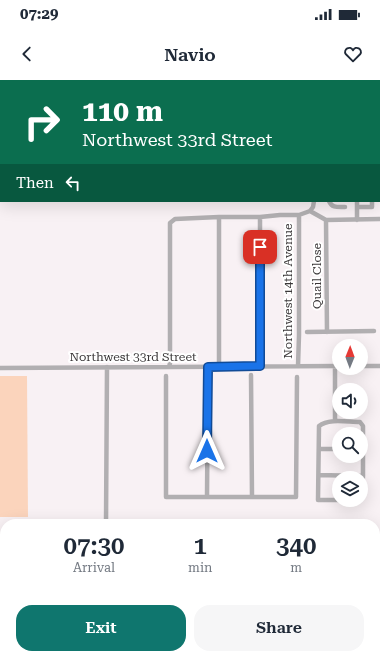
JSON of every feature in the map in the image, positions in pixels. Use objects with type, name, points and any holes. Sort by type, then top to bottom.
[{"type":"street","points":[[169,367],[170,223],[175,219],[299,215],[310,211],[314,202]]},
{"type":"street","points":[[329,202],[333,207],[345,207]]},
{"type":"street","points":[[357,202],[357,220]]},
{"type":"street","points":[[357,207],[372,207],[372,202]]},
{"type":"street","points":[[310,211],[326,220],[380,220]]},
{"type":"street","name":"Northwest 14th Avenue","points":[[298,366],[299,215]]},
{"type":"street","points":[[260,217],[260,366]]},
{"type":"street","points":[[219,218],[219,367]]},
{"type":"street","name":"Quail Close","points":[[326,220],[327,332]]},
{"type":"street","points":[[307,332],[374,331]]},
{"type":"street","name":"Northwest 33rd Street","points":[[0,368],[332,366]]},
{"type":"street","points":[[368,366],[380,366]]},
{"type":"street","points":[[106,519],[107,367]]},
{"type":"street","points":[[207,497],[208,367]]},
{"type":"street","points":[[251,375],[252,497]]},
{"type":"street","points":[[335,421],[337,375]]},
{"type":"street","points":[[166,376],[166,497],[296,497],[297,377]]},
{"type":"street","points":[[332,500],[318,500],[319,426],[323,423],[335,421],[360,422],[363,427]]},
{"type":"street","points":[[319,449],[332,450]]},
{"type":"street","points":[[318,475],[332,475]]},
{"type":"shaded area","points":[[0,376],[27,376],[28,517],[0,517]]},
{"type":"route","points":[[207,451],[208,367],[260,366],[260,247]]}]
